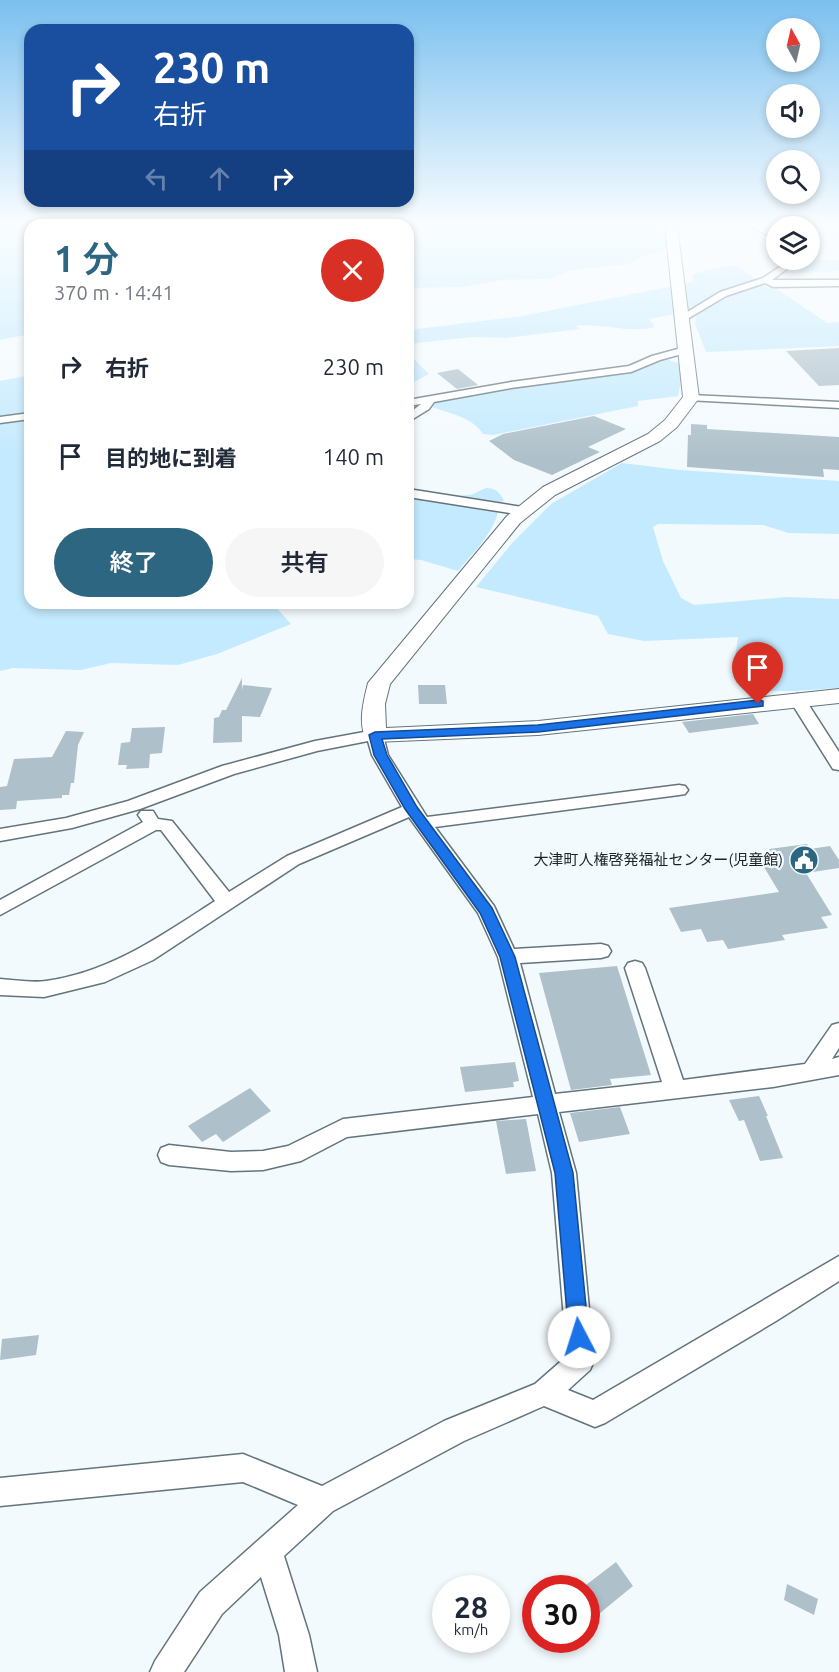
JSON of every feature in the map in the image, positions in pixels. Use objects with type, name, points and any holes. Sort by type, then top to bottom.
[{"type":"street","points":[[166,1672],[211,1603],[323,1501],[454,1431],[544,1393],[581,1360],[564,1173],[508,957],[487,911],[417,816],[380,755],[375,735],[374,704],[379,683],[522,511],[550,491],[615,460],[649,440],[669,425],[691,398],[679,304]]},
{"type":"street","points":[[681,320],[707,304]]},
{"type":"street","points":[[414,402],[511,385],[631,369],[656,358],[685,350]]},
{"type":"street","points":[[691,398],[839,405]]},
{"type":"street","points":[[414,415],[425,407],[430,399]]},
{"type":"street","points":[[0,420],[24,417]]},
{"type":"street","points":[[414,494],[522,511]]},
{"type":"street","points":[[0,835],[66,824],[140,803],[228,770],[315,746],[375,735],[538,728],[839,696]]},
{"type":"street","points":[[796,699],[839,765]]},
{"type":"street","points":[[0,987],[44,989],[98,977],[146,955],[293,860],[417,816],[679,790]]},
{"type":"street","points":[[140,803],[153,824]]},
{"type":"street","points":[[0,908],[153,824],[166,825],[228,904]]},
{"type":"street","points":[[508,957],[601,951]]},
{"type":"street","points":[[635,968],[676,1090]]},
{"type":"street","points":[[812,1071],[839,1031]]},
{"type":"street","points":[[169,1155],[214,1161],[250,1162],[292,1154],[343,1128],[676,1090],[812,1071],[839,1065]]},
{"type":"street","points":[[544,1393],[595,1414],[767,1313],[839,1267]]},
{"type":"street","points":[[0,1492],[243,1468],[323,1501]]},
{"type":"street","points":[[268,1551],[294,1635],[301,1672]]},
{"type":"shaded area","points":[[0,304],[24,304],[24,335],[0,340]]},
{"type":"shaded area","points":[[582,304],[799,304],[827,323],[839,322],[839,346],[706,352],[695,324],[696,316],[675,314],[649,319],[655,327],[645,329],[586,325],[576,326],[580,329],[506,338],[473,337],[414,343],[414,329],[522,316]]},
{"type":"shaded area","points":[[414,359],[429,374],[414,382]]},
{"type":"shaded area","points":[[666,359],[680,364],[681,381],[678,396],[638,401],[638,406],[493,435],[483,434],[473,423],[429,406],[443,400],[636,369],[649,362]]},
{"type":"shaded area","points":[[24,376],[24,609],[277,609],[291,624],[217,654],[178,665],[111,663],[81,670],[13,668],[0,671],[0,381]]},
{"type":"shaded area","points":[[622,463],[680,470],[839,481],[839,534],[789,533],[763,525],[658,524],[653,527],[663,561],[681,598],[694,605],[787,597],[839,599],[839,688],[752,691],[734,664],[738,637],[644,641],[608,634],[598,616],[476,587],[513,542],[551,504]]},
{"type":"shaded area","points":[[486,488],[497,491],[504,500],[488,535],[458,571],[414,559],[414,491],[446,496],[471,495]]},
{"type":"building","points":[[839,348],[839,385],[819,386],[786,351]]},
{"type":"building","points":[[458,369],[478,385],[457,389],[437,373]]},
{"type":"building","points":[[594,416],[626,429],[588,447],[600,452],[552,475],[514,460],[489,441],[503,434]]},
{"type":"building","points":[[691,424],[707,425],[707,429],[839,437],[839,470],[823,469],[824,477],[687,467],[688,435],[691,435]]},
{"type":"building","points":[[242,678],[242,690],[243,685],[272,688],[260,717],[242,716],[242,742],[213,743],[214,718],[219,717],[222,710],[226,710]]},
{"type":"building","points":[[418,685],[445,685],[447,704],[419,704]]},
{"type":"building","points":[[753,714],[759,724],[689,733],[682,722]]},
{"type":"building","points":[[165,727],[162,753],[150,754],[149,768],[126,769],[127,765],[118,765],[121,743],[130,742],[132,728]]},
{"type":"building","points":[[66,731],[84,732],[78,745],[74,783],[71,783],[69,795],[62,795],[62,798],[17,801],[16,809],[0,810],[0,787],[7,786],[14,759],[52,757]]},
{"type":"building","points":[[807,844],[810,849],[830,846],[839,860],[839,868],[806,873],[832,915],[821,917],[828,928],[782,935],[785,940],[728,949],[723,940],[707,942],[701,929],[681,932],[669,908],[779,892],[758,857],[773,855],[769,849]]},
{"type":"building","points":[[617,966],[651,1075],[610,1079],[612,1085],[571,1090],[539,973]]},
{"type":"building","points":[[515,1062],[519,1081],[513,1082],[514,1087],[465,1092],[460,1067]]},
{"type":"building","points":[[250,1088],[271,1111],[223,1142],[216,1134],[202,1142],[188,1126]]},
{"type":"building","points":[[759,1096],[783,1158],[760,1161],[744,1120],[739,1121],[729,1100]]},
{"type":"building","points":[[620,1107],[630,1134],[579,1142],[570,1113]]},
{"type":"building","points":[[526,1119],[536,1171],[506,1174],[496,1121]]},
{"type":"building","points":[[39,1335],[36,1355],[0,1360],[2,1339]]},
{"type":"building","points":[[616,1562],[633,1586],[600,1613],[600,1575]]},
{"type":"building","points":[[787,1584],[818,1599],[814,1615],[784,1600]]},
{"type":"place","name":"大津町人権啓発福祉センター(児童館)","points":[[804,860]]},
{"type":"route","points":[[579,1337],[564,1173],[508,957],[487,911],[412,809],[380,755],[375,735],[538,728],[758,704]]}]
